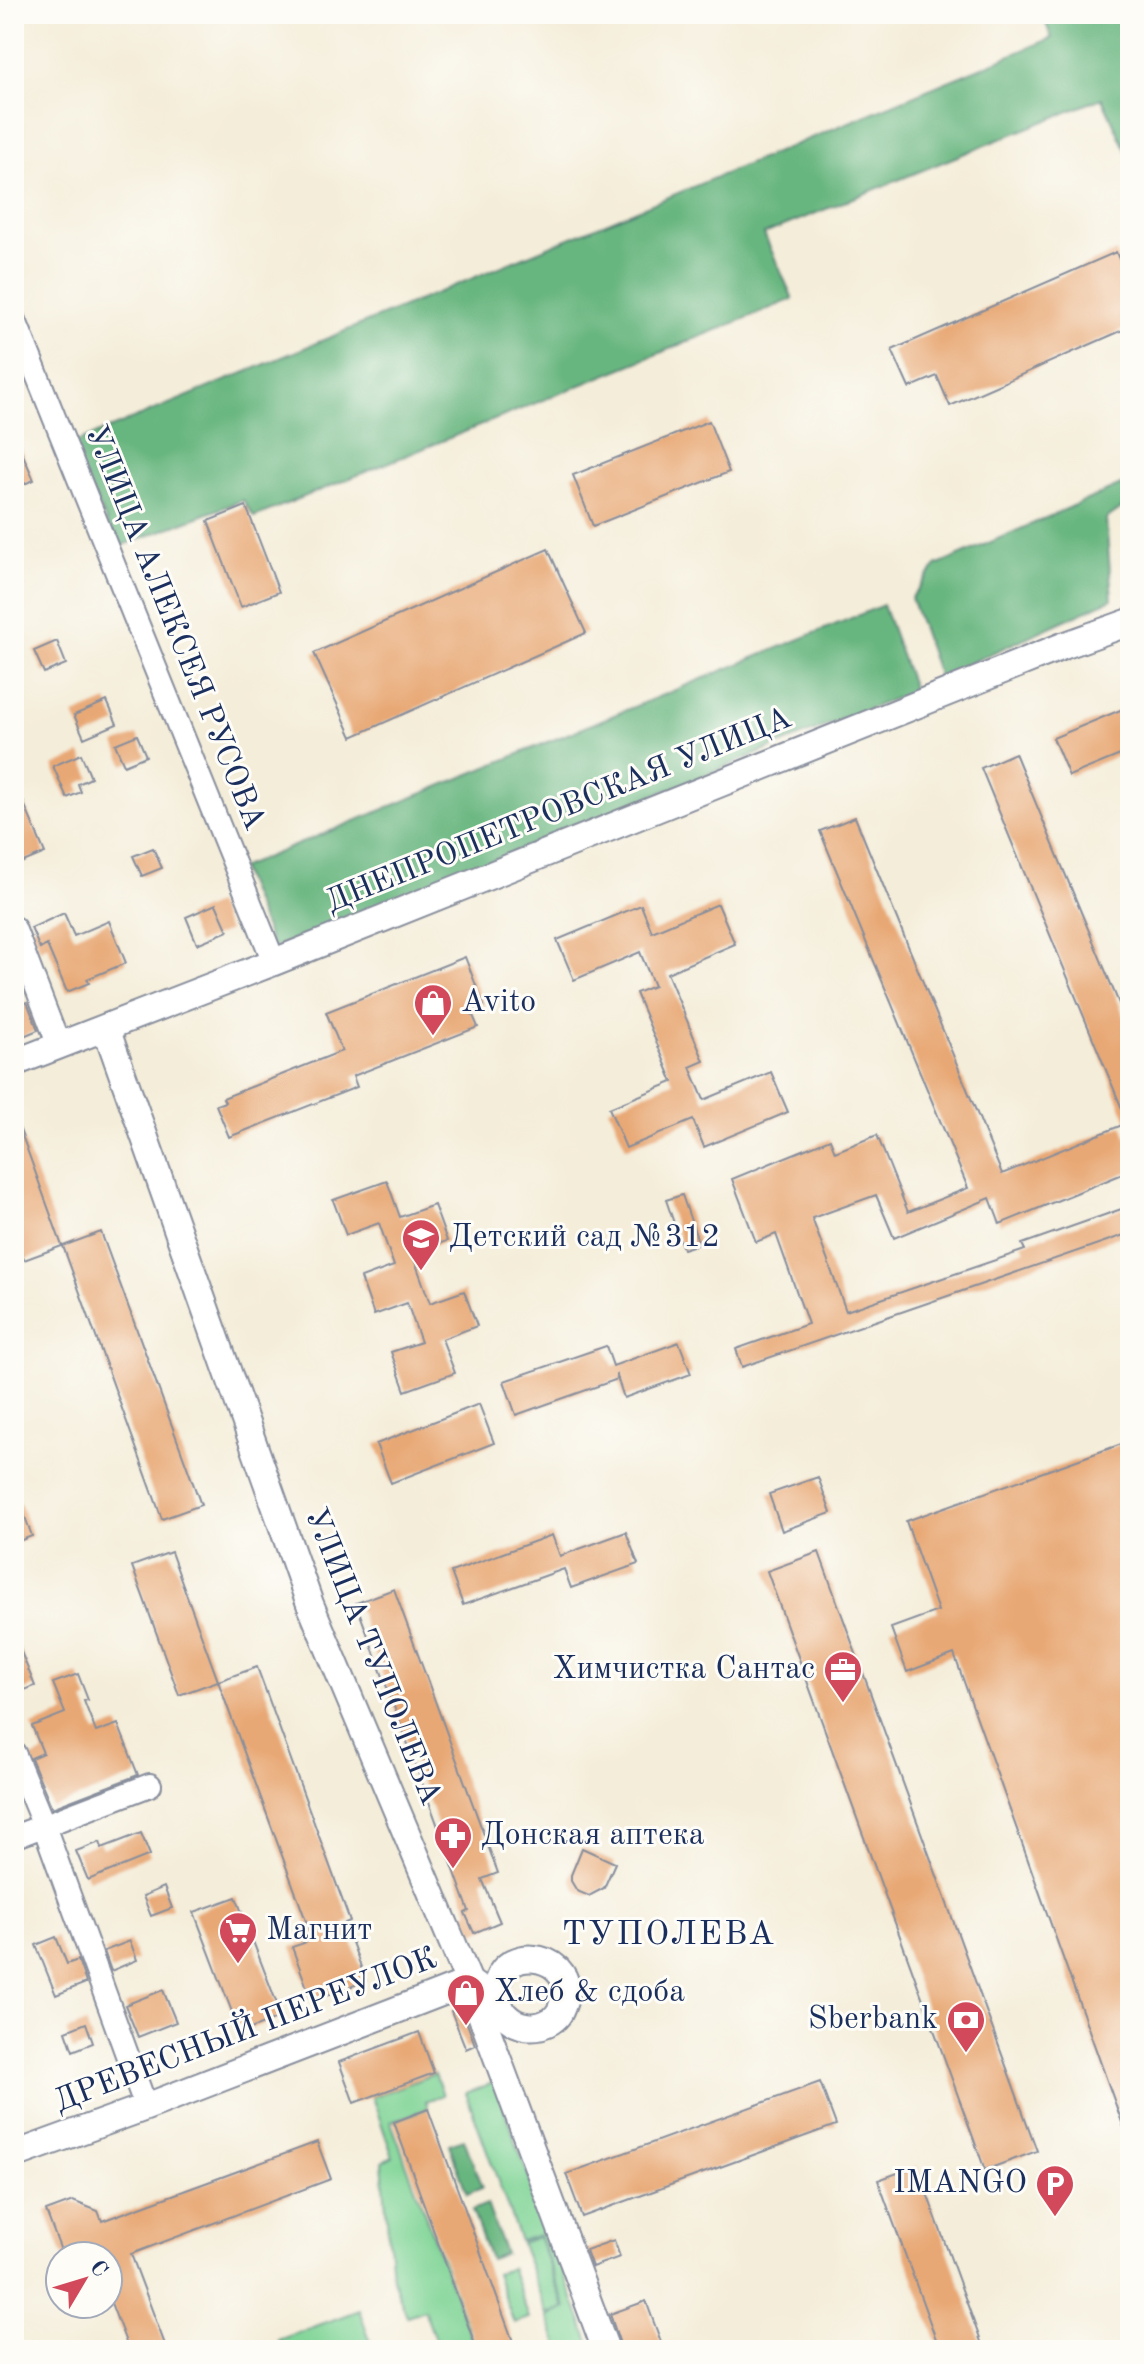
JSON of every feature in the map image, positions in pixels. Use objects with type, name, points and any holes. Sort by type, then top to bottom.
[{"type":"street","name":"УЛИЦА АЛЕКСЕЯ РУСОВА","points":[[14,318],[274,962]]},
{"type":"street","name":"ДНЕПРОПЕТРОВСКАЯ УЛИЦА","points":[[14,1063],[1130,622]]},
{"type":"street","points":[[14,928],[59,1046]]},
{"type":"street","name":"УЛИЦА ТУПОЛЕВА","points":[[106,1028],[310,1604],[469,1982],[606,2350]]},
{"type":"street","points":[[14,1753],[44,1826],[146,2107]]},
{"type":"street","points":[[14,1837],[150,1785]]},
{"type":"street","name":"ДРЕВЕСНЫЙ ПЕРЕУЛОК","points":[[14,2155],[469,1982],[498,2004]]},
{"type":"green space","points":[[1042,14],[1130,14],[1130,159],[1102,98],[764,234],[793,299],[254,517],[243,500],[118,547],[70,445],[1052,38]]},
{"type":"green space","points":[[1130,481],[1130,525],[1126,505],[1106,519],[1112,599],[939,677],[911,598],[936,566]]},
{"type":"green space","points":[[883,605],[914,691],[273,948],[240,868]]},
{"type":"green space","points":[[435,2074],[443,2095],[426,2101],[428,2108],[391,2122],[475,2350],[439,2350],[424,2310],[407,2316],[392,2277],[382,2162],[393,2157],[372,2097]]},
{"type":"green space","points":[[494,2082],[592,2350],[560,2350],[547,2316],[566,2308],[539,2235],[520,2241],[466,2093]]},
{"type":"green space","points":[[464,2139],[482,2188],[467,2194],[449,2144]]},
{"type":"green space","points":[[487,2204],[505,2254],[490,2259],[472,2210]]},
{"type":"green space","points":[[538,2237],[564,2308],[547,2314],[521,2243]]},
{"type":"green space","points":[[511,2268],[529,2318],[514,2323],[496,2274]]},
{"type":"green space","points":[[359,2310],[374,2350],[281,2350],[278,2340]]},
{"type":"building","points":[[1116,252],[1130,284],[1130,327],[950,406],[937,376],[909,388],[892,350]]},
{"type":"building","points":[[709,421],[729,472],[593,526],[573,475]]},
{"type":"building","points":[[14,434],[34,480],[14,488]]},
{"type":"building","points":[[246,506],[279,592],[241,607],[208,521]]},
{"type":"building","points":[[548,549],[586,633],[352,737],[314,653]]},
{"type":"building","points":[[57,641],[66,664],[44,673],[34,651]]},
{"type":"building","points":[[107,701],[117,724],[84,738],[74,715]]},
{"type":"building","points":[[1130,706],[1130,751],[1069,776],[1053,738]]},
{"type":"building","points":[[137,735],[146,756],[124,765],[115,744]]},
{"type":"building","points":[[1015,753],[1130,1030],[1130,1128],[981,768]]},
{"type":"building","points":[[81,754],[91,778],[78,784],[81,792],[67,798],[53,766]]},
{"type":"building","points":[[14,780],[45,853],[21,863],[14,846]]},
{"type":"building","points":[[855,817],[1002,1174],[1122,1125],[1130,1145],[1130,1171],[1000,1224],[990,1198],[894,1238],[876,1195],[812,1218],[846,1311],[1025,1250],[1022,1244],[1130,1206],[1130,1233],[742,1367],[736,1349],[808,1324],[776,1234],[756,1242],[732,1179],[830,1139],[835,1152],[877,1135],[908,1212],[968,1188],[820,831]]},
{"type":"building","points":[[153,848],[162,868],[142,876],[133,856]]},
{"type":"building","points":[[216,904],[228,931],[197,944],[186,917]]},
{"type":"building","points":[[718,904],[735,944],[667,973],[704,1061],[690,1067],[704,1100],[771,1072],[788,1112],[704,1147],[693,1120],[626,1148],[609,1108],[673,1082],[636,993],[654,986],[640,952],[574,980],[557,940],[641,905],[652,932]]},
{"type":"building","points":[[64,913],[74,936],[109,921],[126,963],[87,979],[89,983],[67,992],[47,945],[40,949],[31,928]]},
{"type":"building","points":[[465,957],[484,1006],[471,1011],[478,1027],[353,1076],[357,1087],[229,1137],[216,1105],[225,1102],[223,1098],[342,1051],[326,1012]]},
{"type":"building","points":[[27,1002],[38,1030],[14,1040],[14,1007]]},
{"type":"building","points":[[14,1119],[62,1246],[24,1260],[14,1234]]},
{"type":"building","points":[[387,1181],[400,1217],[434,1205],[447,1241],[412,1253],[430,1303],[464,1291],[477,1326],[442,1339],[455,1373],[405,1391],[391,1352],[421,1342],[407,1303],[374,1315],[361,1278],[394,1266],[379,1223],[346,1235],[333,1200]]},
{"type":"building","points":[[682,1195],[699,1244],[683,1249],[666,1200]]},
{"type":"building","points":[[101,1232],[201,1505],[162,1519],[63,1246]]},
{"type":"building","points":[[679,1342],[691,1374],[624,1398],[618,1379],[516,1415],[504,1381],[606,1346],[613,1366]]},
{"type":"building","points":[[479,1404],[494,1443],[391,1483],[376,1444]]},
{"type":"building","points":[[1130,1441],[1128,2139],[954,1654],[907,1672],[891,1628],[938,1611],[906,1521]]},
{"type":"building","points":[[818,1477],[831,1513],[782,1531],[769,1494]]},
{"type":"building","points":[[14,1493],[32,1536],[14,1543]]},
{"type":"building","points":[[626,1532],[638,1564],[571,1588],[564,1569],[463,1605],[451,1572],[552,1535],[560,1556]]},
{"type":"building","points":[[171,1552],[218,1681],[179,1695],[132,1566]]},
{"type":"building","points":[[819,1552],[1037,2151],[985,2170],[767,1571]]},
{"type":"building","points":[[394,1589],[498,1873],[482,1879],[500,1922],[474,1933],[465,1913],[469,1911],[356,1603]]},
{"type":"building","points":[[14,1635],[35,1686],[14,1694]]},
{"type":"building","points":[[257,1667],[350,1921],[345,1923],[366,1981],[312,2001],[292,1947],[313,1940],[218,1681]]},
{"type":"building","points":[[78,1674],[96,1732],[118,1724],[138,1775],[52,1808],[31,1758],[43,1753],[32,1726],[65,1713],[53,1683]]},
{"type":"building","points":[[141,1833],[150,1855],[88,1880],[76,1851],[100,1842],[102,1848]]},
{"type":"building","points":[[582,1848],[615,1863],[604,1888],[589,1896],[577,1891],[571,1881]]},
{"type":"building","points":[[164,1887],[172,1908],[151,1916],[143,1896]]},
{"type":"building","name":"Магнит","points":[[236,1897],[282,2017],[240,2033],[194,1912]]},
{"type":"building","points":[[56,1937],[67,1964],[78,1960],[86,1983],[56,1995],[36,1945]]},
{"type":"building","points":[[130,1941],[137,1960],[111,1971],[104,1951]]},
{"type":"building","points":[[163,1990],[176,2022],[138,2037],[125,2005]]},
{"type":"building","name":"Хлеб & сдоба","points":[[461,2007],[475,2045],[466,2049],[451,2011]]},
{"type":"building","points":[[86,2023],[93,2043],[73,2051],[66,2031]]},
{"type":"building","points":[[419,2032],[434,2073],[354,2103],[339,2062]]},
{"type":"building","points":[[820,2082],[836,2125],[582,2217],[566,2174]]},
{"type":"building","points":[[428,2109],[516,2350],[477,2350],[394,2122]]},
{"type":"building","points":[[317,2142],[331,2179],[131,2254],[167,2350],[129,2350],[118,2320],[124,2320],[124,2240],[57,2240],[46,2211],[73,2201],[98,2211],[102,2221]]},
{"type":"building","points":[[917,2166],[984,2350],[940,2350],[878,2180]]},
{"type":"building","points":[[614,2240],[620,2257],[592,2267],[586,2250]]},
{"type":"building","points":[[646,2301],[664,2350],[622,2350],[610,2314]]},
{"type":"place","name":"Avito","points":[[433,1037]]},
{"type":"place","name":"Детский сад №312","points":[[421,1272]]},
{"type":"place","name":"Химчистка Сантас","points":[[843,1704]]},
{"type":"place","name":"Донская аптека","points":[[453,1870]]},
{"type":"place","name":"Магнит","points":[[238,1965]]},
{"type":"place","name":"Хлеб & сдоба","points":[[466,2027]]},
{"type":"place","name":"Sberbank","points":[[966,2054]]},
{"type":"place","name":"IMANGO","points":[[1055,2218]]},
{"type":"district","name":"ТУПОЛЕВА","points":[[669,1935]]}]
